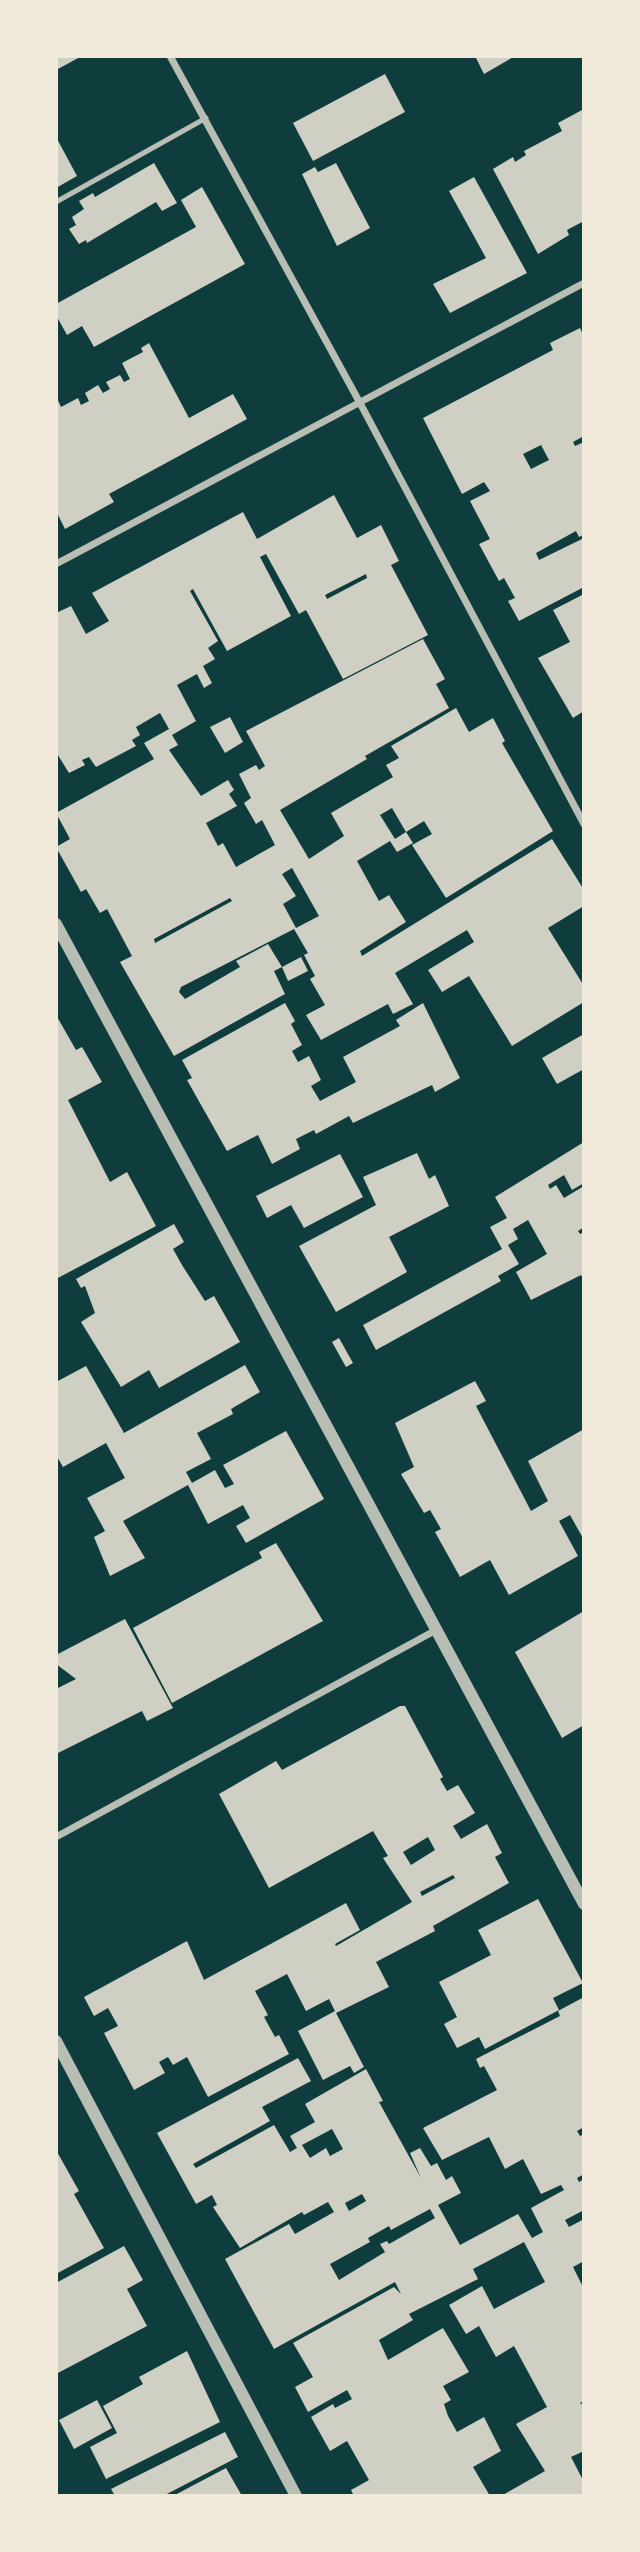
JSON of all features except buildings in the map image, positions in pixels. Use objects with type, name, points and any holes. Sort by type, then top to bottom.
[{"type":"street","points":[[170,56],[360,403],[584,824]]},
{"type":"street","points":[[56,564],[584,283]]},
{"type":"street","points":[[56,924],[584,1904]]},
{"type":"street","points":[[56,1837],[438,1629]]},
{"type":"street","points":[[56,2041],[296,2496]]},
{"type":"lane","points":[[56,202],[206,118]]}]
